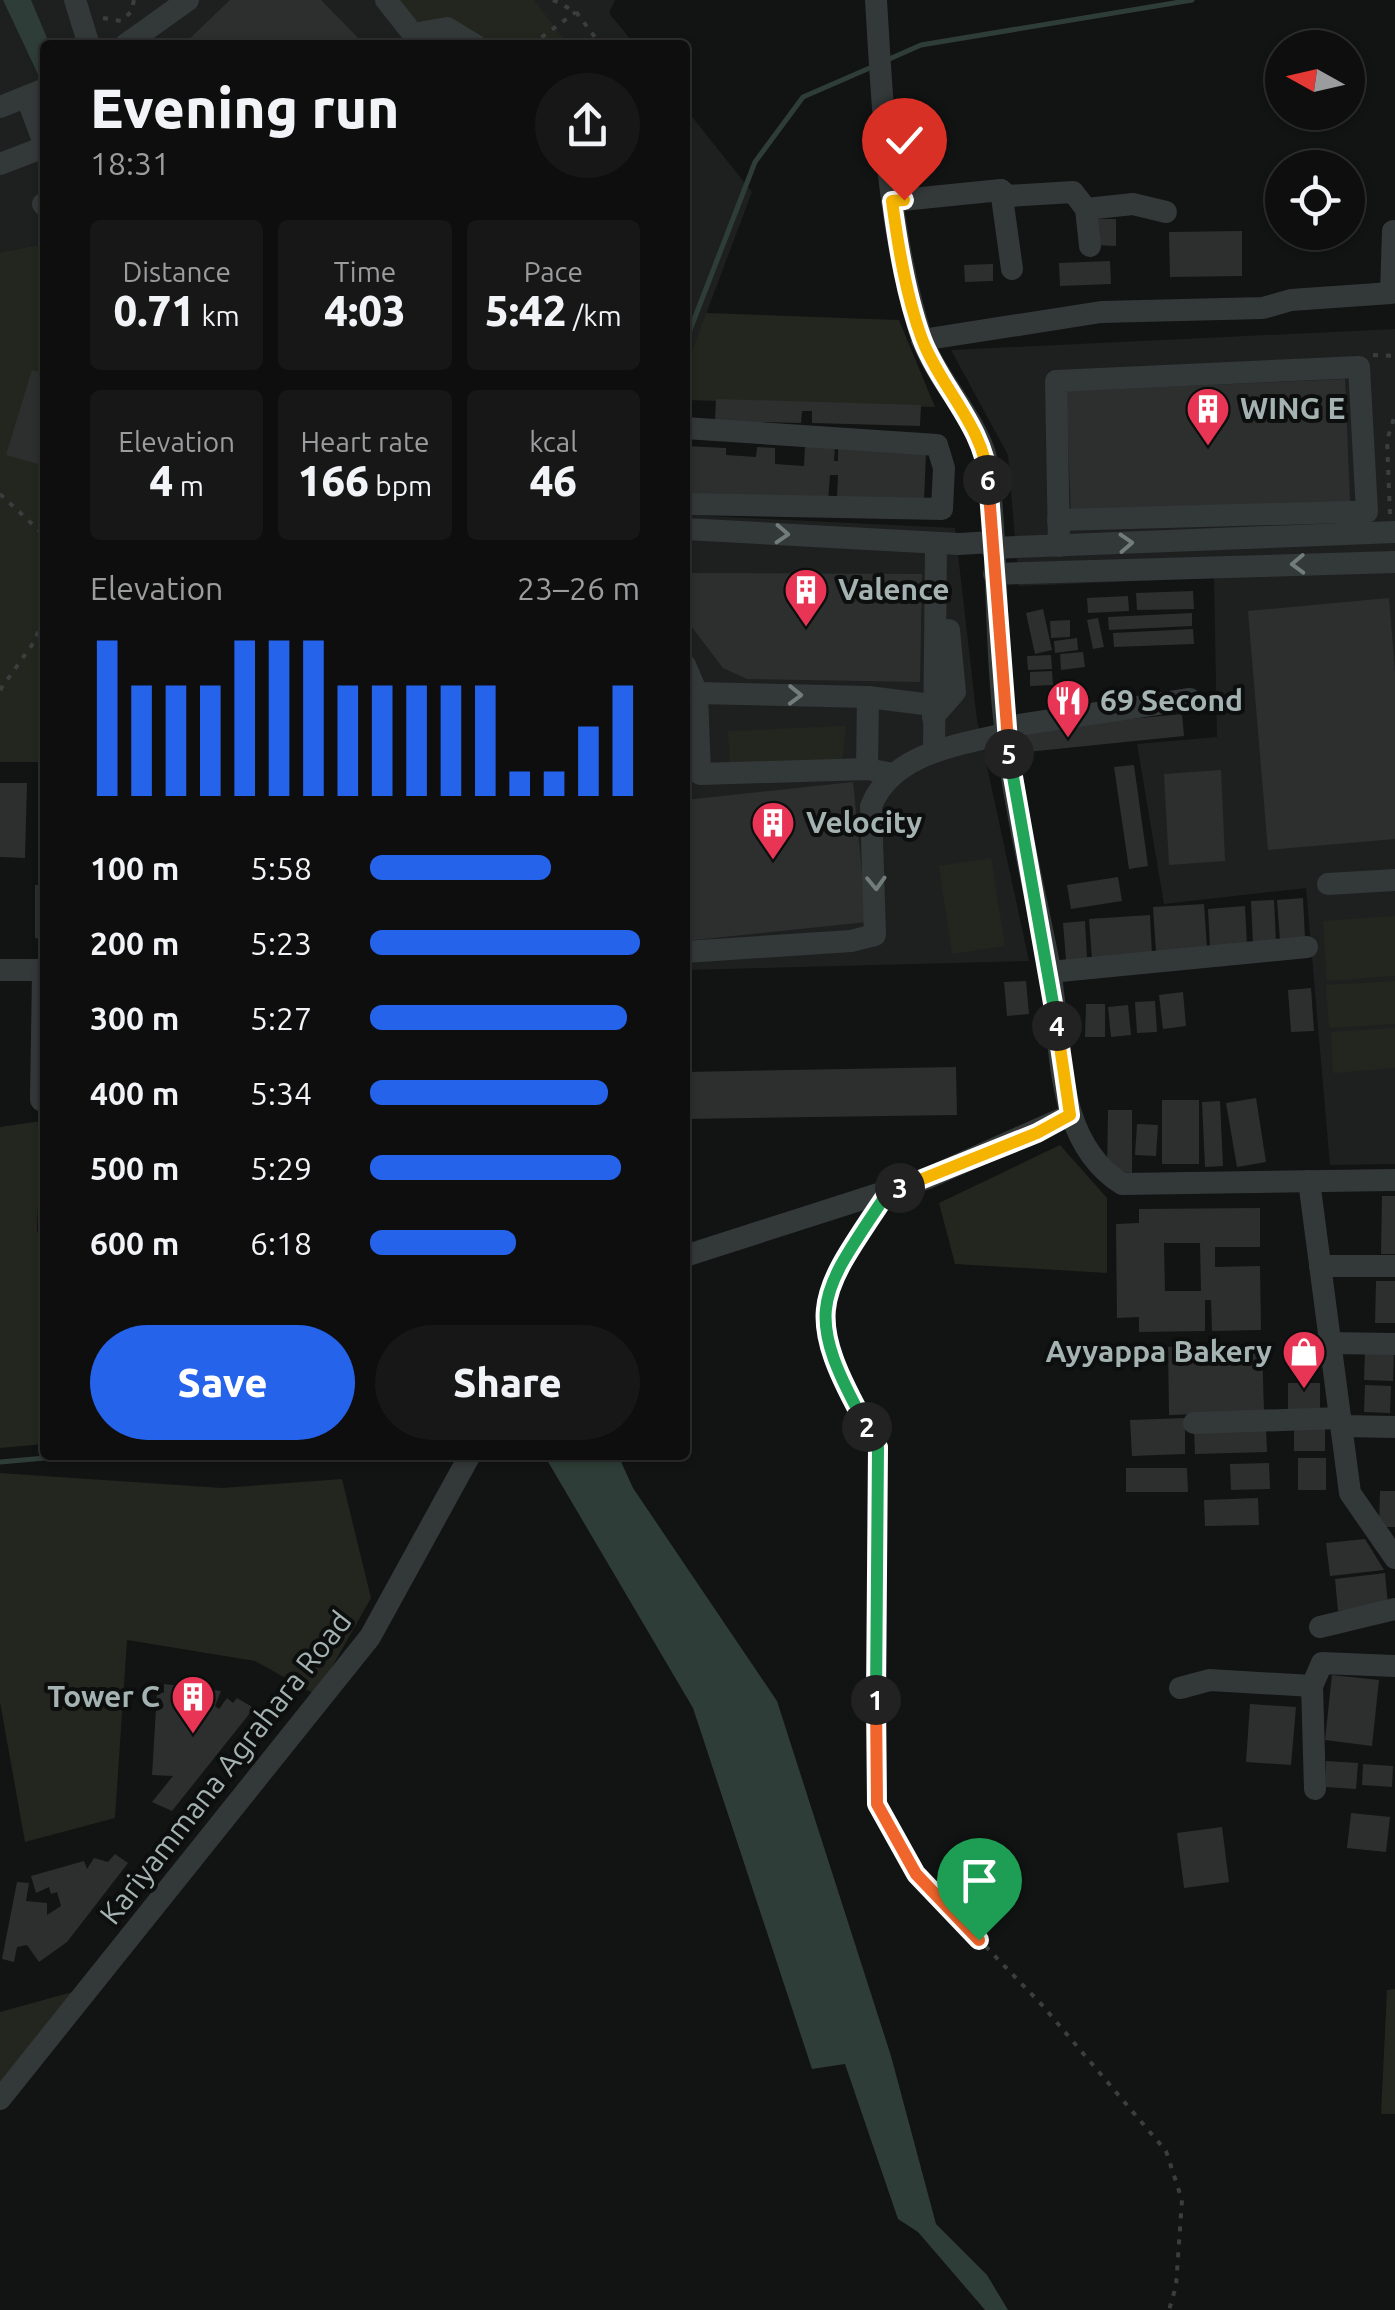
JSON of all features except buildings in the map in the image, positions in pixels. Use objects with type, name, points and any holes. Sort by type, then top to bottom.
[{"type":"street","points":[[75,0],[87,40]]},
{"type":"street","points":[[156,37],[188,0]]},
{"type":"street","points":[[386,0],[417,39],[447,28],[467,40]]},
{"type":"street","points":[[876,0],[898,246],[922,340],[986,458],[1005,730],[1050,972],[1070,1115],[1086,1153],[1100,1170],[1122,1184],[1394,1176]]},
{"type":"street","points":[[0,106],[37,93],[39,148],[0,164]]},
{"type":"street","points":[[892,201],[1001,190],[1008,196],[1073,192],[1086,210],[1090,246]]},
{"type":"street","points":[[1001,190],[1012,269]]},
{"type":"street","points":[[1086,210],[1133,204],[1166,212]]},
{"type":"street","points":[[922,340],[1101,312],[1263,308],[1291,300],[1391,292],[1393,231]]},
{"type":"street","points":[[690,528],[1059,546],[1348,522],[1367,512],[1359,367],[1056,381],[1059,546]]},
{"type":"street","points":[[690,428],[937,445],[944,468],[942,509],[690,504]]},
{"type":"street","points":[[1042,431],[1044,510],[1058,514],[1348,522],[1393,528]]},
{"type":"street","points":[[944,468],[988,473]]},
{"type":"street","points":[[1348,522],[1349,563]]},
{"type":"street","points":[[934,750],[936,543]]},
{"type":"street","points":[[994,574],[1395,562]]},
{"type":"street","points":[[932,711],[955,692],[949,630]]},
{"type":"street","points":[[690,677],[697,693],[700,774],[867,769],[893,774]]},
{"type":"street","points":[[697,693],[868,697],[932,711]]},
{"type":"street","points":[[867,769],[868,697]]},
{"type":"street","points":[[690,952],[875,935],[871,806],[877,791],[893,774],[934,750],[1005,730],[1190,699]]},
{"type":"street","points":[[1328,884],[1395,880]]},
{"type":"street","points":[[1050,972],[1307,947]]},
{"type":"street","points":[[0,970],[40,970]]},
{"type":"street","points":[[690,1254],[821,1208],[888,1192],[1037,1133],[1070,1115]]},
{"type":"street","points":[[1309,1181],[1350,1492],[1395,1558]]},
{"type":"street","points":[[1320,1266],[1395,1266]]},
{"type":"street","points":[[1330,1343],[1395,1344]]},
{"type":"street","points":[[1194,1423],[1341,1422],[1395,1427]]},
{"type":"street","name":"Kariyammana Agrahara Road","points":[[0,2099],[370,1637],[467,1460]]},
{"type":"street","points":[[1320,1627],[1395,1609]]},
{"type":"street","points":[[1314,1789],[1312,1686],[1322,1663],[1395,1666]]},
{"type":"street","points":[[1180,1688],[1210,1680],[1312,1686]]},
{"type":"path","points":[[98,12],[108,20],[121,20],[131,12],[134,0]]},
{"type":"path","points":[[553,0],[576,12],[597,40]]},
{"type":"path","points":[[538,40],[576,12]]},
{"type":"path","points":[[1393,528],[1388,433],[1395,416]]},
{"type":"path","points":[[0,494],[40,531]]},
{"type":"path","points":[[0,690],[40,627]]},
{"type":"path","points":[[888,1192],[825,1294],[822,1322],[849,1396],[878,1447],[877,1804],[916,1874],[1042,2005],[1166,2151],[1182,2200],[1176,2286],[1169,2310]]},
{"type":"shaded area","points":[[0,0],[615,0],[609,13],[631,40],[40,40],[40,245],[0,252]]},
{"type":"shaded area","points":[[3,0],[31,0],[48,40],[40,40],[40,78]]},
{"type":"shaded area","points":[[392,0],[534,0],[564,40],[426,40]]},
{"type":"shaded area","points":[[690,114],[752,192],[690,357]]},
{"type":"shaded area","points":[[40,245],[40,762],[0,762],[0,252]]},
{"type":"shaded area","points":[[706,313],[899,320],[935,407],[690,400],[690,356]]},
{"type":"shaded area","points":[[1395,329],[1395,1164],[1330,1165],[1306,888],[1164,904],[1137,744],[1217,737],[1214,578],[1019,586],[1008,455],[951,350]]},
{"type":"shaded area","points":[[690,515],[955,528],[977,720],[1029,961],[690,970]]},
{"type":"shaded area","points":[[846,726],[842,762],[730,768],[728,731]]},
{"type":"shaded area","points":[[991,858],[1005,946],[952,954],[939,866]]},
{"type":"shaded area","points":[[1395,916],[1395,976],[1327,981],[1323,921]]},
{"type":"shaded area","points":[[1395,981],[1395,1024],[1329,1028],[1326,985]]},
{"type":"shaded area","points":[[1395,1028],[1395,1068],[1333,1073],[1331,1032]]},
{"type":"shaded area","points":[[40,1121],[40,1444],[0,1448],[0,1127]]},
{"type":"shaded area","points":[[1060,1145],[1107,1198],[1107,1273],[955,1264],[939,1203]]},
{"type":"shaded area","points":[[547,1460],[620,1460],[633,1488],[777,1701],[891,2056],[936,2224],[987,2275],[1008,2310],[985,2310],[918,2232],[898,2219],[845,2064],[812,2069],[693,1708]]},
{"type":"shaded area","points":[[0,1473],[222,1488],[342,1479],[371,1598],[316,1695],[255,1661],[127,1640],[115,1818],[25,1842],[0,1702]]},
{"type":"shaded area","points":[[1395,1989],[1395,2114],[1381,2114],[1387,1990]]},
{"type":"shaded area","points":[[76,1991],[0,2092],[0,2012]]},
{"type":"waterway","points":[[887,60],[921,45],[1192,0]]},
{"type":"waterway","points":[[690,330],[755,162],[803,97],[872,67]]},
{"type":"waterway","points":[[0,1462],[40,1458]]},
{"type":"place","name":"WING E","points":[[1208,447]]},
{"type":"place","name":"Valence","points":[[806,628]]},
{"type":"place","name":"69 Second","points":[[1068,739]]},
{"type":"place","name":"Velocity","points":[[773,861]]},
{"type":"place","name":"Ayyappa Bakery","points":[[1304,1390]]},
{"type":"place","name":"Tower C","points":[[193,1735]]},
{"type":"route","points":[[904,200],[892,201],[898,246],[922,340],[986,458],[1006,734],[1050,972],[1070,1115],[1037,1133],[888,1192],[842,1260],[825,1294],[822,1322],[849,1396],[878,1447],[877,1804],[916,1874],[979,1940]]}]
